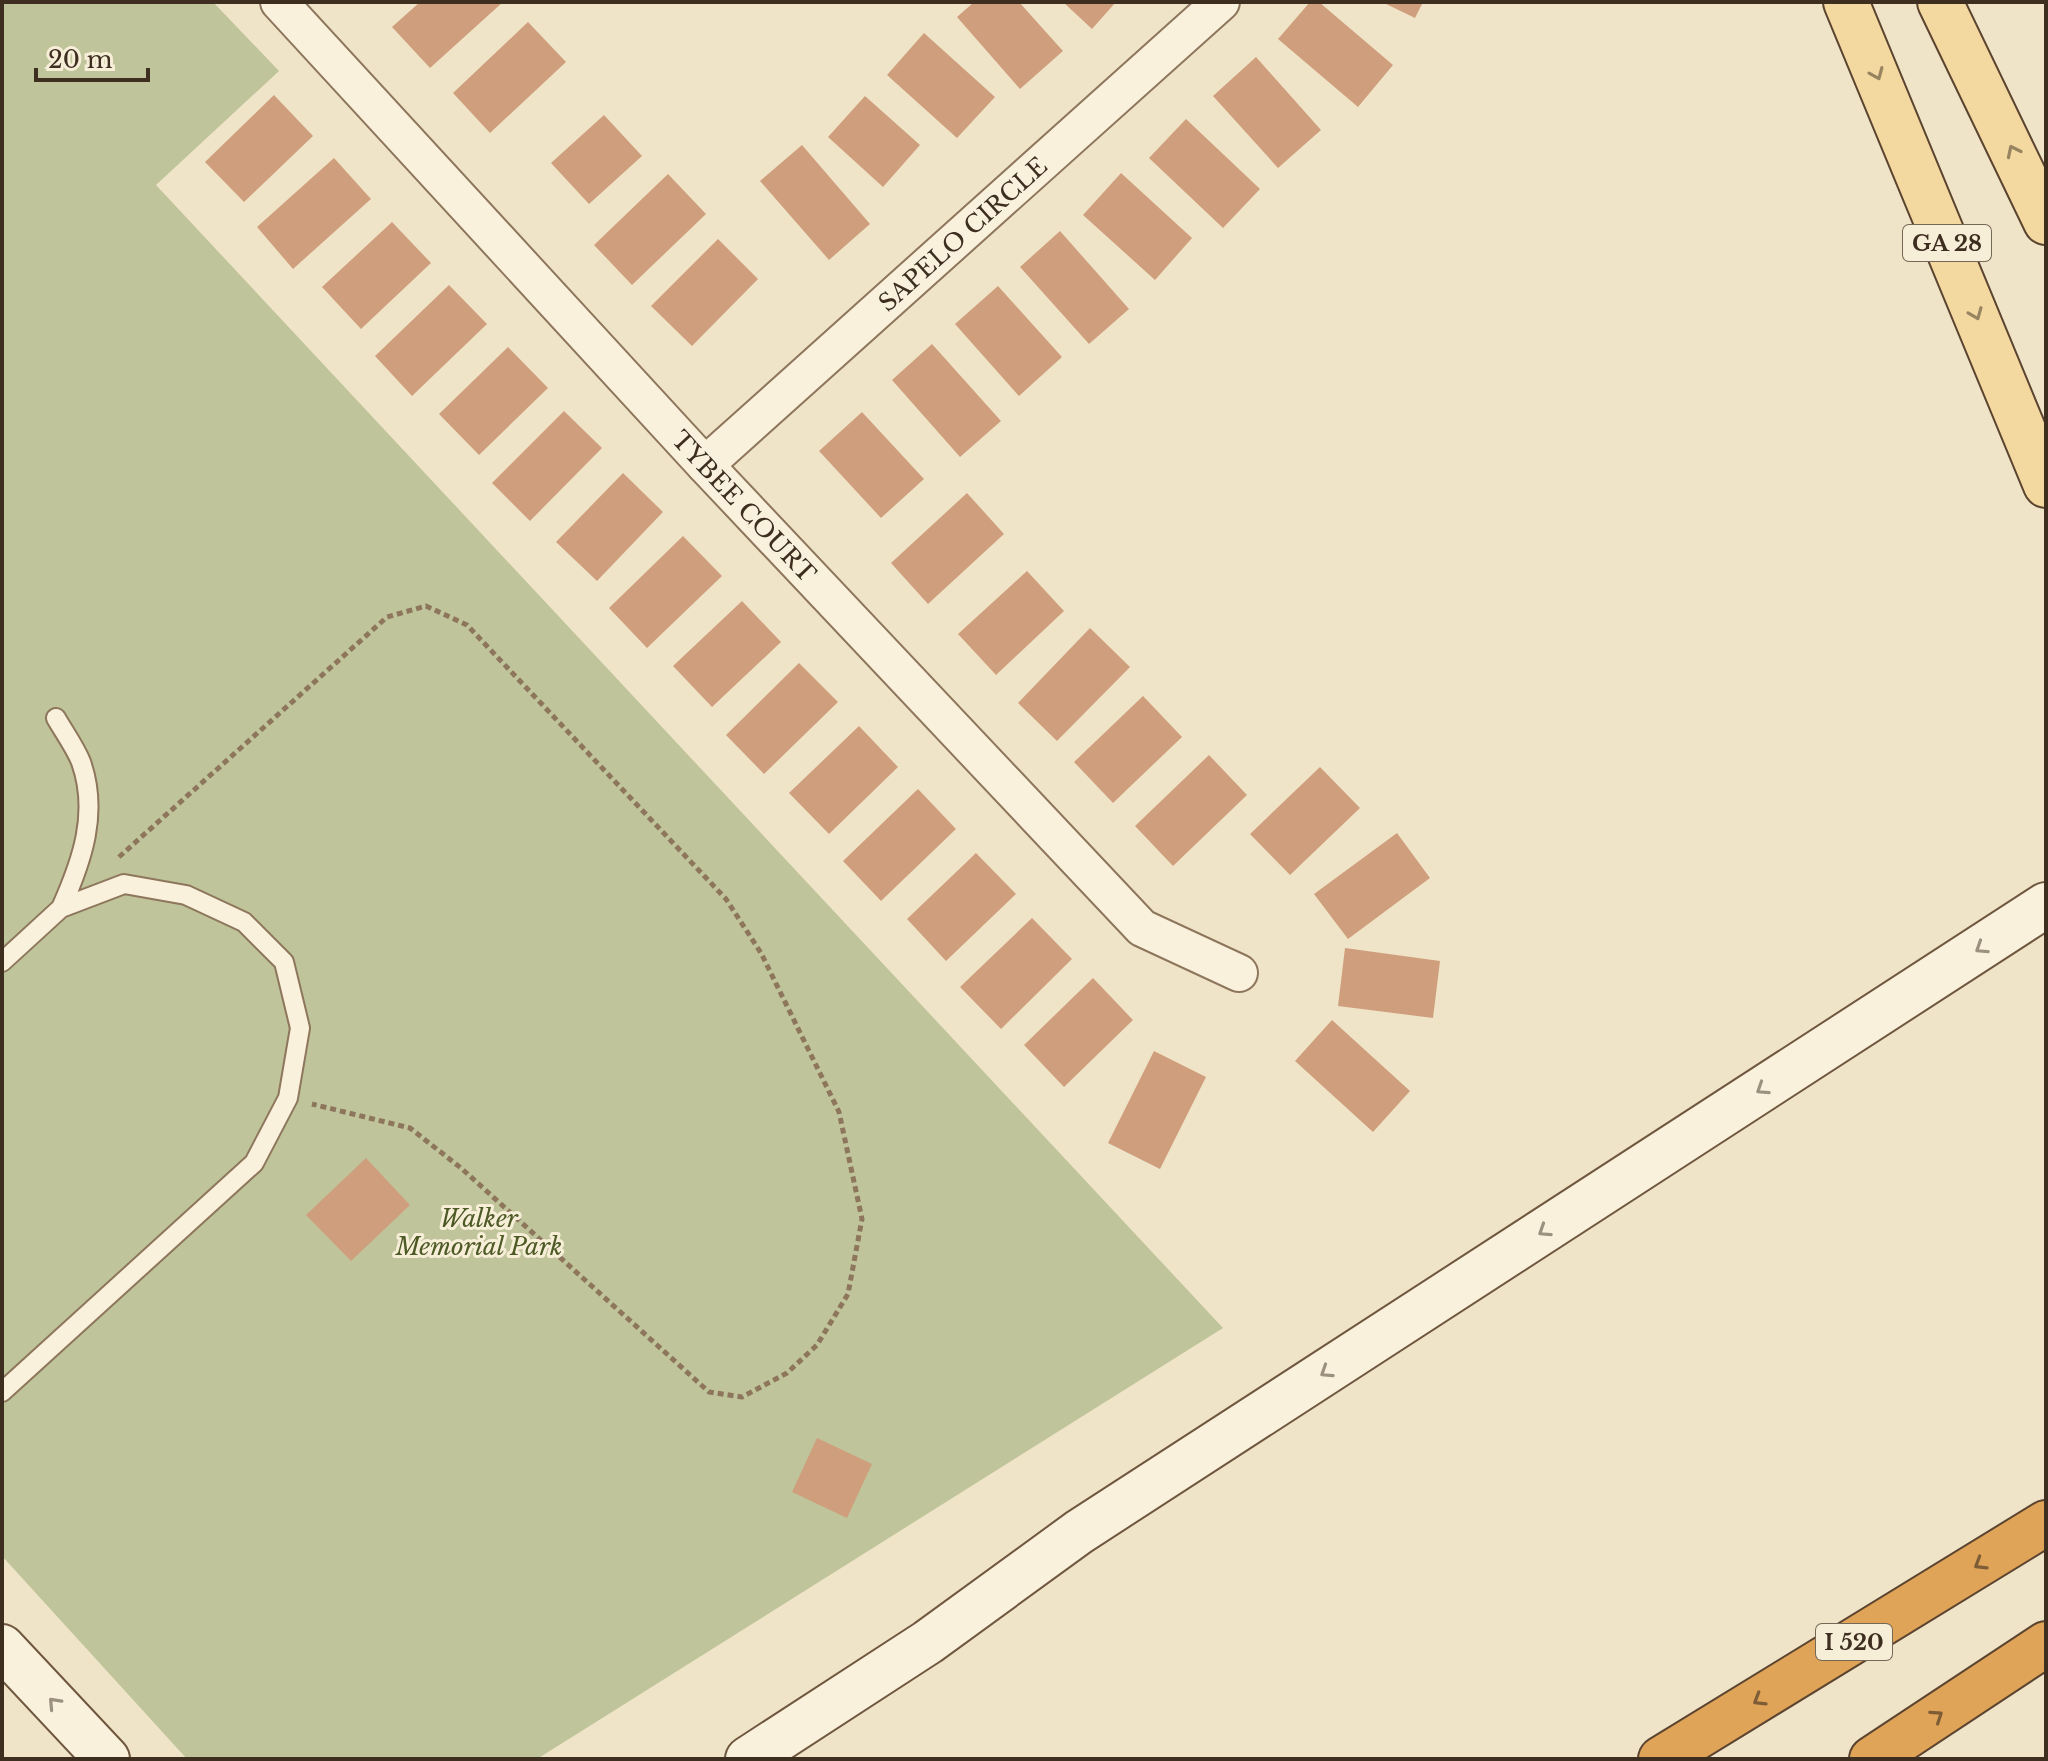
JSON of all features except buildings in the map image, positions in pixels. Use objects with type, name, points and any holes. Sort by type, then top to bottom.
[{"type":"highway","name":"I 520","points":[[1661,1759],[2046,1523]]},
{"type":"highway","points":[[1872,1759],[2046,1644]]},
{"type":"main road","name":"GA 28","points":[[1846,2],[2046,485]]},
{"type":"main road","points":[[1940,2],[2046,222]]},
{"type":"main road","points":[[748,1759],[928,1642],[1079,1532],[2046,905]]},
{"type":"main road","points":[[2,1647],[107,1759]]},
{"type":"street","name":"TYBEE COURT","points":[[279,2],[705,465],[1142,928],[1239,973]]},
{"type":"street","name":"SAPELO CIRCLE","points":[[705,465],[1221,2]]},
{"type":"lane","points":[[56,718],[81,762],[90,812],[82,861],[61,908]]},
{"type":"lane","points":[[2,962],[61,908],[124,884],[186,895],[244,922],[284,962],[300,1028],[288,1098],[254,1163],[2,1392]]},
{"type":"path","points":[[108,866],[387,617],[426,606],[467,625],[726,899],[761,953],[839,1112],[862,1219],[848,1294],[817,1345],[787,1373],[742,1397],[709,1392],[461,1168],[410,1128],[288,1098]]},
{"type":"green space","name":"Walker Memorial Park","points":[[2,2],[213,2],[279,71],[156,185],[1223,1328],[537,1759],[187,1759],[2,1556]]}]
